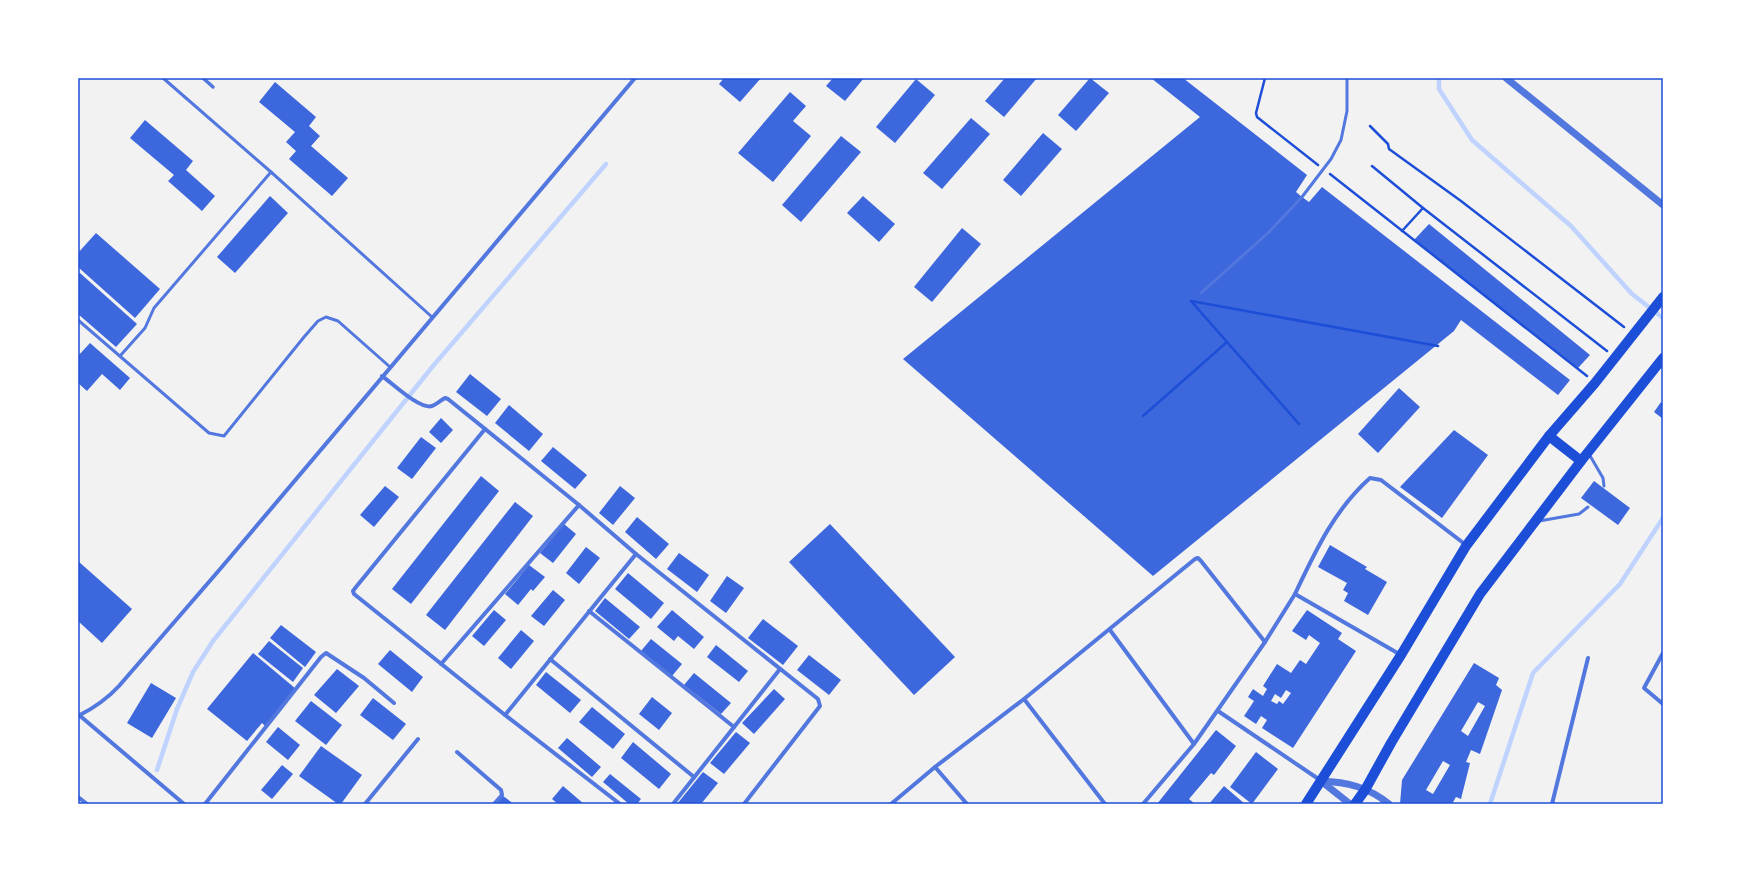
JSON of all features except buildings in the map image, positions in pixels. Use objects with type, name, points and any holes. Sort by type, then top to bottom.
[{"type":"main road","points":[[1306,804],[1401,655],[1466,546],[1549,436],[1595,383],[1662,298]]},
{"type":"main road","points":[[1355,804],[1366,790],[1391,743],[1480,594],[1581,461],[1663,358]]},
{"type":"main road","points":[[1549,436],[1581,461]]},
{"type":"street","points":[[203,78],[213,86]]},
{"type":"street","points":[[184,804],[78,716],[93,708],[114,691],[216,574],[635,78]]},
{"type":"street","points":[[1506,78],[1663,205]]},
{"type":"street","points":[[382,376],[413,400],[432,407],[446,398],[579,505],[636,554],[780,669],[814,694],[818,699],[820,706],[744,804]]},
{"type":"street","points":[[485,429],[353,591],[354,594],[505,715],[620,804]]},
{"type":"street","points":[[1143,804],[1194,744],[1218,711],[1265,642],[1295,594],[1321,539],[1350,498],[1370,478],[1381,480],[1466,546]]},
{"type":"street","points":[[441,664],[579,505]]},
{"type":"street","points":[[505,715],[636,554]]},
{"type":"street","points":[[891,804],[935,767],[1024,699],[1198,558],[1265,642]]},
{"type":"street","points":[[1295,594],[1401,655]]},
{"type":"street","points":[[589,611],[734,727]]},
{"type":"street","points":[[1110,630],[1194,744]]},
{"type":"street","points":[[204,804],[321,657],[326,653],[364,678],[394,703]]},
{"type":"street","points":[[1663,653],[1644,688],[1663,704]]},
{"type":"street","points":[[1552,804],[1588,658]]},
{"type":"street","points":[[550,659],[694,777]]},
{"type":"street","points":[[673,804],[780,669]]},
{"type":"street","points":[[1024,699],[1105,804]]},
{"type":"street","points":[[1218,711],[1321,781],[1350,804]]},
{"type":"street","points":[[365,804],[418,739]]},
{"type":"street","points":[[457,752],[501,790],[502,795],[494,804]]},
{"type":"street","points":[[935,767],[967,804]]},
{"type":"street","points":[[1321,781],[1345,782],[1366,790],[1389,804]]},
{"type":"street","points":[[78,796],[87,804]]},
{"type":"lane","points":[[163,78],[271,172],[432,317]]},
{"type":"lane","points":[[1200,293],[1268,233],[1302,197],[1331,160],[1341,140],[1347,111],[1348,78]]},
{"type":"lane","points":[[120,356],[145,328],[154,308],[271,172]]},
{"type":"lane","points":[[78,320],[209,433],[224,436],[318,321],[326,317],[338,321],[390,367]]},
{"type":"lane","points":[[1588,452],[1603,478],[1604,486]]},
{"type":"lane","points":[[1535,522],[1579,514],[1588,507]]},
{"type":"path","points":[[1265,78],[1256,113],[1257,116],[1595,383]]},
{"type":"path","points":[[1370,126],[1388,144],[1389,149],[1461,201],[1633,334]]},
{"type":"path","points":[[1372,166],[1423,208],[1615,358]]},
{"type":"path","points":[[1402,231],[1423,208]]},
{"type":"path","points":[[1299,424],[1191,301],[1438,346]]},
{"type":"path","points":[[1143,416],[1227,342]]},
{"type":"waterway","points":[[1439,78],[1439,89],[1472,140],[1571,226],[1632,294],[1663,318]]},
{"type":"waterway","points":[[157,770],[177,709],[193,672],[213,641],[433,366],[606,164]]},
{"type":"waterway","points":[[1490,804],[1533,673],[1620,584],[1663,518]]}]
